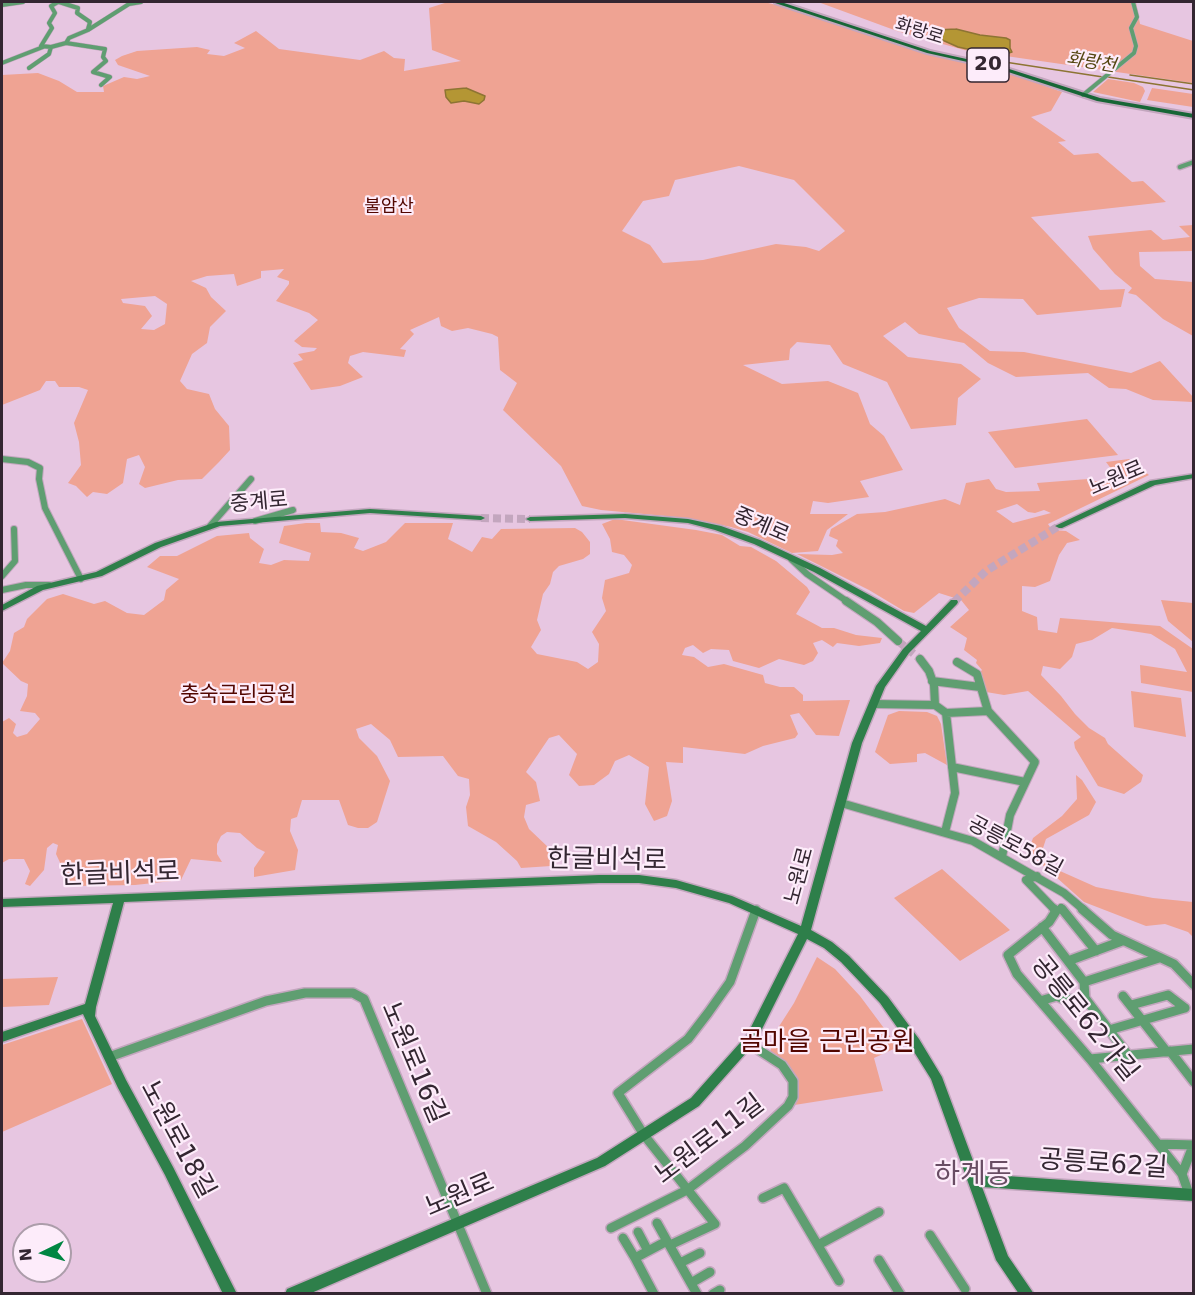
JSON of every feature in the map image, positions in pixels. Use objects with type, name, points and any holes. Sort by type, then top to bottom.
[{"type":"main road","name":"화랑로","points":[[777,2],[929,52],[1001,68],[1084,94],[1143,109],[1194,115]]},
{"type":"main road","name":"화랑로","points":[[784,2],[917,46],[1009,68],[1084,94]]},
{"type":"main road","name":"노원로","points":[[1059,526],[1153,483],[1194,476]]},
{"type":"main road","name":"중계로","points":[[2,608],[50,585],[99,574],[158,545],[210,526],[370,511],[481,518]]},
{"type":"main road","name":"중계로","points":[[530,519],[625,516],[688,521],[718,528],[757,542],[831,577],[925,629]]},
{"type":"main road","name":"노원로","points":[[292,1293],[601,1162],[695,1102],[748,1043],[805,932],[857,743],[881,686],[925,629],[954,602]]},
{"type":"main road","name":"한글비석로","points":[[2,903],[618,879],[676,884],[724,897],[805,932],[828,945],[884,1000],[936,1077],[1003,1260],[1027,1293]]},
{"type":"main road","points":[[2,1037],[90,1007],[120,898]]},
{"type":"main road","name":"노원로18길","points":[[90,1007],[93,1024],[109,1057],[230,1293]]},
{"type":"main road","name":"공릉로62길","points":[[974,1180],[1191,1195]]},
{"type":"street","points":[[2,5],[23,2]]},
{"type":"street","points":[[43,47],[41,46],[52,28],[49,23],[55,13],[51,6],[58,2],[78,8],[77,13],[90,22],[88,30]]},
{"type":"street","points":[[66,43],[69,38],[88,30],[129,4],[141,2]]},
{"type":"street","points":[[1084,94],[1134,53],[1136,46],[1131,33],[1137,17],[1133,2]]},
{"type":"street","points":[[2,63],[43,47],[66,43],[105,49],[103,57],[106,61],[93,72],[111,77],[101,85]]},
{"type":"street","points":[[29,68],[49,54],[51,47]]},
{"type":"street","points":[[1180,167],[1194,162]]},
{"type":"street","points":[[2,459],[28,462],[40,468],[39,479],[45,508],[81,579]]},
{"type":"street","points":[[210,526],[251,479]]},
{"type":"street","points":[[255,521],[293,510]]},
{"type":"street","points":[[2,576],[15,561],[14,529]]},
{"type":"street","points":[[792,559],[794,564],[877,622],[898,641]]},
{"type":"street","name":"중계로","points":[[2,590],[26,585],[50,585]]},
{"type":"street","points":[[920,659],[932,681],[935,705]]},
{"type":"street","points":[[957,662],[977,674],[988,711],[1035,762],[1010,815],[1002,857]]},
{"type":"street","points":[[932,681],[980,687]]},
{"type":"street","points":[[874,704],[935,705],[946,713],[988,711]]},
{"type":"street","points":[[945,832],[955,793],[946,713]]},
{"type":"street","points":[[952,767],[1025,782]]},
{"type":"street","name":"공릉로58길","points":[[841,803],[973,841],[1037,876],[1073,900],[1112,935],[1174,964],[1194,985]]},
{"type":"street","points":[[1037,876],[1026,880],[1058,909]]},
{"type":"street","name":"공릉로62가길","points":[[1073,900],[1058,909],[1042,927],[1008,955],[1017,974],[1090,1059],[1182,1174],[1191,1195]]},
{"type":"street","name":"공릉로58길","points":[[1058,909],[1096,951]]},
{"type":"street","points":[[635,1258],[715,1224],[644,1135],[618,1093],[688,1040],[730,982],[756,910]]},
{"type":"street","points":[[1042,927],[1084,982],[1084,998],[1128,1056]]},
{"type":"street","points":[[1068,961],[1122,941]]},
{"type":"street","points":[[1084,982],[1160,958]]},
{"type":"street","name":"노원로16길","points":[[109,1057],[266,1001],[306,993],[353,993],[364,999],[488,1293]]},
{"type":"street","points":[[1109,1030],[1144,1022],[1185,1008],[1168,995],[1131,1005]]},
{"type":"street","points":[[1040,1001],[1057,996],[1065,1000],[1084,998]]},
{"type":"street","points":[[1124,996],[1194,1082]]},
{"type":"street","name":"노원로11길","points":[[611,1228],[687,1190],[745,1146],[788,1106],[793,1097],[793,1081],[782,1065],[748,1043]]},
{"type":"street","points":[[1090,1059],[1194,1049]]},
{"type":"street","points":[[1158,1144],[1193,1145],[1182,1174]]},
{"type":"street","points":[[763,1197],[784,1188],[839,1281]]},
{"type":"street","points":[[818,1245],[879,1212]]},
{"type":"street","points":[[657,1223],[697,1293]]},
{"type":"street","points":[[638,1232],[648,1251]]},
{"type":"street","points":[[930,1235],[965,1289]]},
{"type":"street","points":[[623,1238],[654,1293]]},
{"type":"street","points":[[680,1263],[700,1253]]},
{"type":"street","points":[[879,1260],[900,1293]]},
{"type":"street","points":[[691,1283],[710,1272]]},
{"type":"green space","name":"불암산","points":[[448,2],[764,2],[802,11],[901,46],[1009,73],[1062,92],[1051,111],[1031,117],[1066,141],[1058,142],[1074,155],[1098,153],[1132,182],[1143,181],[1166,202],[1031,217],[1100,290],[1125,289],[1121,307],[1037,315],[1023,299],[979,298],[947,308],[959,328],[990,351],[1024,352],[1131,373],[1160,361],[1194,398],[1193,402],[1153,400],[1126,389],[1109,388],[1088,373],[1016,377],[988,363],[964,343],[919,334],[905,322],[883,336],[908,357],[961,364],[981,379],[958,398],[956,425],[911,429],[887,382],[843,364],[830,345],[797,342],[790,349],[789,360],[743,365],[782,384],[828,381],[858,393],[870,424],[884,436],[903,470],[860,481],[869,497],[828,503],[813,501],[810,514],[848,514],[827,530],[818,551],[792,553],[748,532],[731,527],[687,518],[601,510],[582,506],[561,466],[503,410],[517,383],[500,370],[498,337],[492,334],[468,328],[452,331],[441,326],[439,317],[410,330],[414,334],[400,349],[406,350],[404,357],[363,352],[350,356],[348,363],[363,377],[340,386],[311,390],[293,363],[303,360],[298,354],[314,351],[317,348],[302,347],[294,341],[318,320],[309,313],[276,301],[289,284],[289,281],[277,277],[284,269],[261,271],[261,278],[237,286],[234,274],[207,276],[191,281],[206,288],[211,297],[226,311],[210,327],[207,343],[192,354],[180,381],[187,389],[209,394],[215,409],[229,426],[230,450],[202,479],[178,480],[145,488],[139,484],[145,467],[139,455],[127,459],[123,483],[107,494],[93,492],[87,497],[76,486],[68,483],[81,465],[79,442],[74,423],[88,390],[79,387],[59,387],[55,381],[46,381],[40,390],[2,405],[2,75],[38,73],[59,81],[77,92],[104,92],[103,86],[124,77],[137,79],[150,76],[118,65],[115,60],[122,56],[137,51],[197,47],[210,50],[207,54],[224,56],[245,48],[234,43],[256,31],[279,49],[360,60],[384,51],[394,58],[405,59],[404,71],[461,61],[432,50],[429,8]],"holes":[[[739,166],[794,180],[845,231],[819,251],[806,247],[776,244],[703,260],[663,263],[650,245],[622,231],[643,201],[669,196],[675,180]],[[155,296],[167,304],[165,324],[154,330],[141,329],[152,316],[145,306],[123,303],[121,299]]]},
{"type":"green space","points":[[818,2],[1136,2],[1140,24],[1193,41],[1193,83],[964,50],[897,31]]},
{"type":"green space","points":[[1108,79],[1134,83],[1143,87],[1145,91],[1140,102],[1093,92]]},
{"type":"green space","points":[[1152,88],[1193,94],[1193,107],[1147,100]]},
{"type":"green space","points":[[1193,225],[1193,251],[1139,252],[1140,266],[1155,279],[1193,282],[1193,336],[1163,319],[1136,295],[1128,293],[1132,288],[1115,274],[1093,249],[1088,236],[1151,230],[1163,240],[1190,237],[1179,226]]},
{"type":"green space","points":[[1087,419],[1118,455],[1015,468],[988,432]]},
{"type":"green space","points":[[1129,459],[1149,475],[1048,524],[1052,530],[1066,531],[1080,540],[1067,543],[1059,555],[1050,581],[1035,587],[1022,586],[1022,611],[1037,617],[1038,630],[1057,633],[1060,618],[1160,626],[1193,649],[1193,692],[1141,683],[1140,665],[1187,672],[1175,649],[1151,634],[1112,628],[1092,640],[1076,644],[1072,657],[1060,669],[1043,666],[1041,675],[1075,714],[1089,728],[1105,738],[1108,744],[1143,775],[1141,782],[1124,794],[1098,786],[1075,748],[1074,742],[1081,737],[1028,691],[1004,695],[986,692],[979,673],[982,670],[976,663],[977,660],[964,650],[967,638],[950,627],[969,610],[961,600],[939,593],[914,613],[904,611],[869,590],[797,554],[843,553],[836,546],[838,540],[829,536],[831,529],[857,514],[885,512],[945,499],[960,505],[966,483],[989,479],[996,489],[1006,492],[1040,491],[1037,483],[1088,479],[1091,482],[1118,478],[1106,462]],"holes":[[[1017,504],[1028,512],[1035,513],[1044,510],[1051,513],[1013,523],[996,511]]]},
{"type":"green space","name":"충숙근린공원","points":[[615,519],[722,535],[740,546],[751,547],[776,561],[807,587],[810,592],[796,614],[822,628],[834,628],[856,635],[882,638],[880,643],[859,646],[837,643],[833,647],[822,640],[813,643],[818,653],[813,661],[804,665],[779,659],[759,668],[733,661],[729,650],[711,649],[703,653],[693,645],[685,648],[682,655],[694,657],[708,667],[724,664],[763,675],[765,683],[780,687],[794,687],[803,695],[803,701],[850,700],[839,736],[816,735],[799,713],[790,715],[798,734],[795,738],[763,746],[745,754],[683,747],[683,763],[666,762],[672,801],[667,816],[654,821],[645,804],[649,767],[629,755],[615,761],[609,774],[594,785],[579,786],[569,775],[577,754],[559,735],[549,738],[526,772],[536,782],[540,801],[526,805],[524,817],[529,829],[549,848],[551,866],[521,868],[517,861],[496,842],[468,826],[466,807],[470,795],[469,779],[458,776],[443,756],[398,757],[390,740],[371,724],[356,729],[359,738],[377,756],[390,781],[377,822],[368,828],[358,828],[348,825],[339,800],[302,800],[297,817],[291,819],[290,831],[298,850],[295,870],[254,877],[254,868],[265,852],[240,833],[227,832],[221,836],[217,844],[217,854],[222,862],[191,859],[181,880],[135,885],[71,886],[56,854],[58,845],[53,843],[47,848],[44,870],[30,886],[25,884],[30,871],[24,859],[9,859],[2,863],[2,722],[9,718],[16,724],[13,733],[17,737],[27,734],[40,719],[35,713],[20,711],[27,696],[28,684],[21,681],[2,663],[10,651],[14,633],[24,627],[27,619],[47,599],[63,594],[94,604],[105,601],[127,613],[144,615],[164,600],[166,590],[179,579],[147,567],[160,556],[177,556],[217,536],[249,533],[250,538],[264,549],[259,563],[271,565],[284,560],[309,561],[311,553],[279,543],[284,526],[306,523],[320,523],[321,532],[341,533],[359,538],[354,548],[363,551],[386,542],[405,523],[453,523],[448,539],[472,552],[482,537],[492,539],[501,529],[575,528],[582,532],[590,542],[590,554],[583,559],[559,566],[553,572],[550,584],[543,594],[537,620],[541,630],[531,647],[537,654],[577,662],[588,669],[598,662],[599,644],[592,632],[606,611],[602,598],[605,580],[629,573],[632,565],[624,555],[612,552],[610,539],[602,524]]},
{"type":"green space","points":[[1161,600],[1193,603],[1193,642],[1168,621]]},
{"type":"green space","points":[[1131,691],[1181,698],[1186,737],[1134,727]]},
{"type":"green space","points":[[899,711],[927,712],[937,716],[941,724],[947,765],[925,753],[917,754],[917,762],[890,764],[875,752],[888,715]]},
{"type":"green space","points":[[1076,775],[1082,780],[1096,802],[1089,815],[1046,839],[1042,851],[1051,867],[1096,887],[1153,898],[1193,902],[1193,937],[1188,932],[1165,924],[1146,926],[1084,902],[1028,852],[1033,838],[1062,816],[1077,799]]},
{"type":"green space","points":[[942,869],[1010,930],[960,961],[894,898]]},
{"type":"green space","name":"골마을 근린공원","points":[[817,957],[835,969],[860,996],[898,1047],[874,1058],[883,1091],[788,1106],[793,1081],[770,1055],[771,1047],[778,1028],[794,1003]]},
{"type":"green space","points":[[58,977],[49,1005],[2,1007],[2,979]]},
{"type":"green space","points":[[82,1019],[112,1084],[2,1132],[2,1045]]},
{"type":"shaded area","points":[[956,29],[1006,38],[1010,40],[1012,52],[1002,55],[972,50],[958,47],[931,35],[936,30]]},
{"type":"shaded area","points":[[466,88],[485,96],[484,100],[479,104],[464,101],[451,103],[446,97],[445,90]]},
{"type":"waterway","name":"화랑천","points":[[985,59],[1103,77]]},
{"type":"waterway","points":[[1130,75],[1194,84]]},
{"type":"waterway","name":"화랑천","points":[[1108,77],[1194,90]]},
{"type":"tunnel","points":[[481,518],[530,519]]},
{"type":"tunnel","points":[[954,602],[986,571],[1059,526]]},
{"type":"tunnel","points":[[898,641],[920,659]]},
{"type":"district","name":"하계동","points":[[973,1176]]}]
